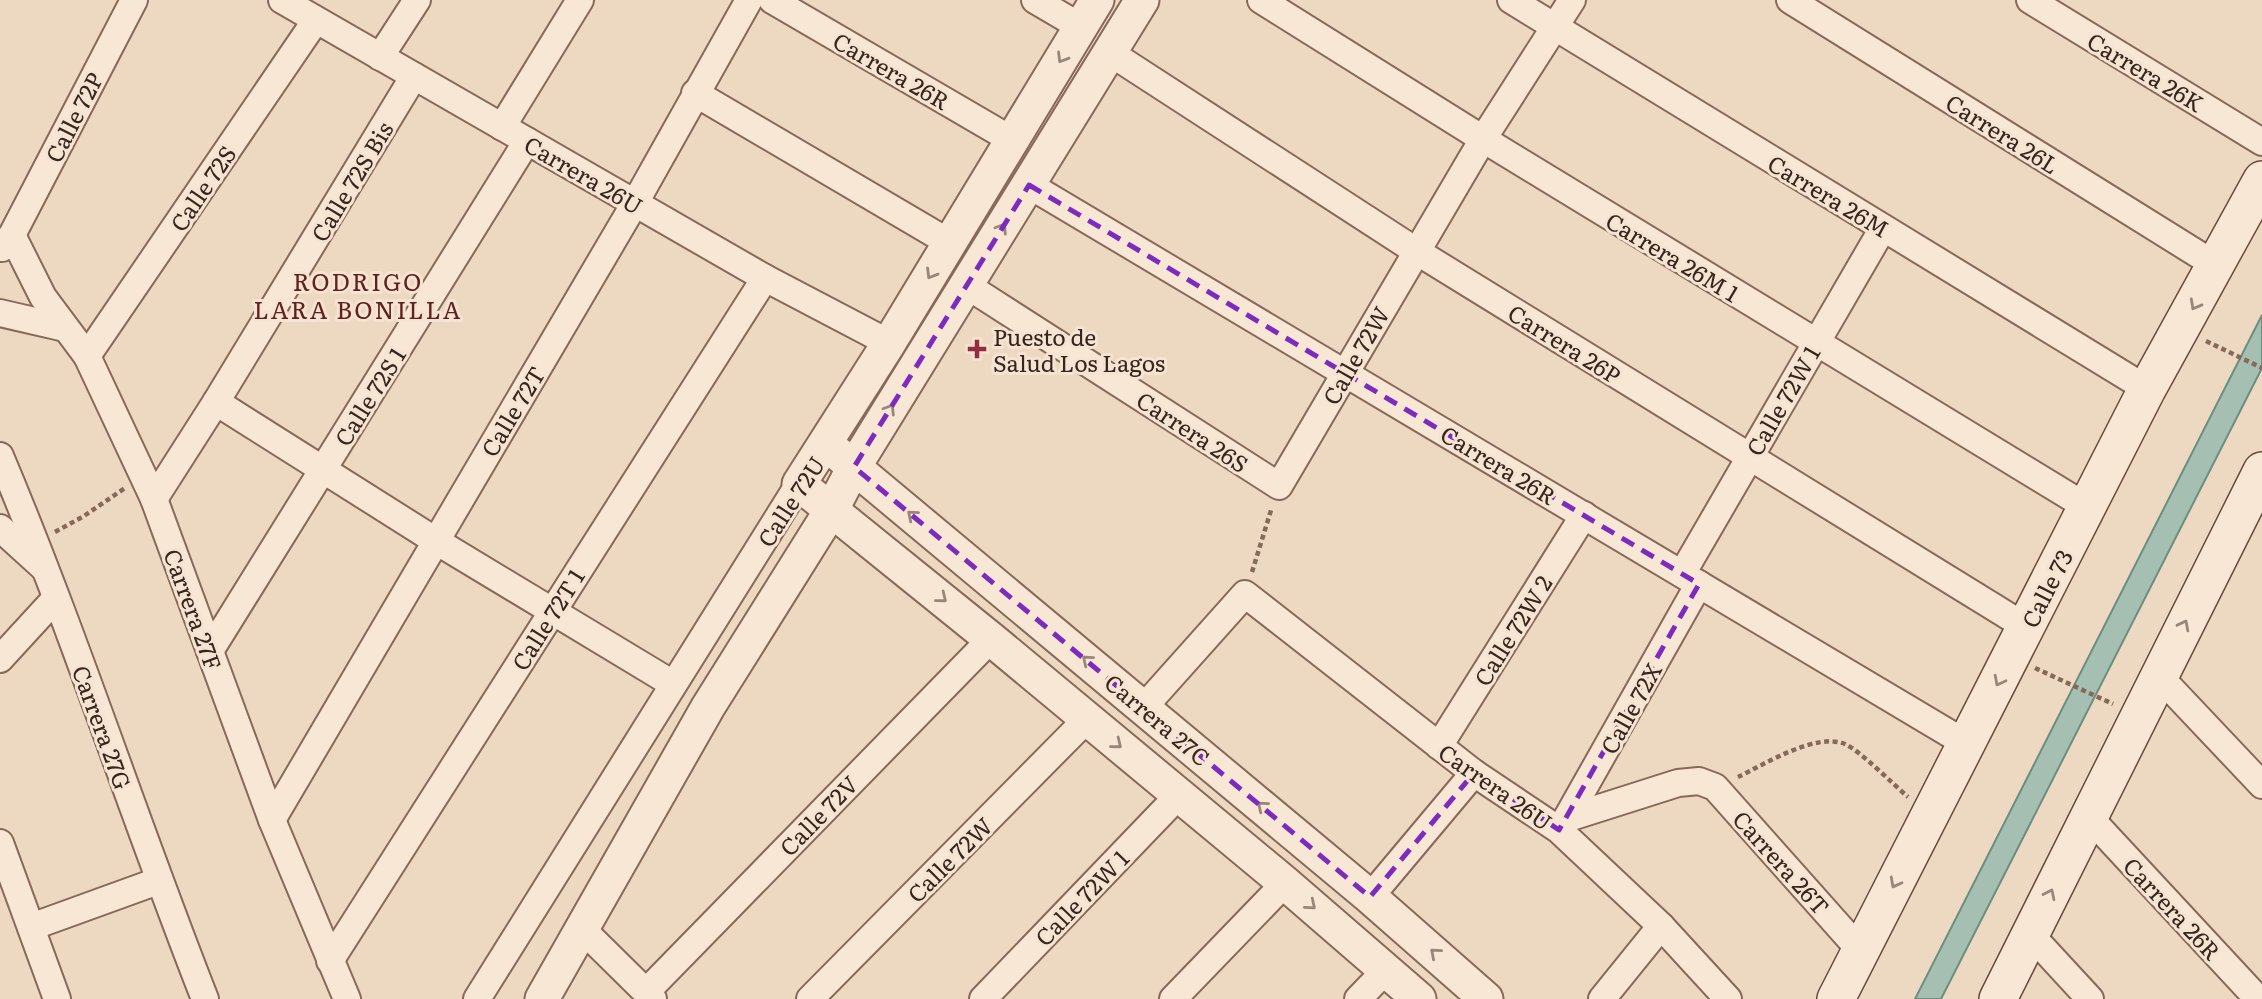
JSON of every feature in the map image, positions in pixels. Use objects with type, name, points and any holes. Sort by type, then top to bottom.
[{"type":"main road","name":"Calle 73","points":[[1836,999],[2147,389],[2262,180]]},
{"type":"main road","points":[[1997,999],[2262,471]]},
{"type":"street","name":"Calle 72P","points":[[4,238],[134,0]]},
{"type":"street","name":"Carrera 26U","points":[[282,0],[765,278],[889,343]]},
{"type":"street","points":[[380,57],[417,0]]},
{"type":"street","points":[[502,127],[580,0]]},
{"type":"street","name":"Calle 72T","points":[[272,820],[635,203],[749,0]]},
{"type":"street","name":"Carrera 26R","points":[[772,0],[1012,140]]},
{"type":"street","points":[[1035,0],[1089,13]]},
{"type":"street","name":"Calle 72U","points":[[542,999],[708,707],[1142,0]]},
{"type":"street","name":"Carrera 26M 1","points":[[1261,0],[1483,139],[2087,507]]},
{"type":"street","name":"Carrera 26M","points":[[1511,0],[2147,389]]},
{"type":"street","name":"Calle 72W","points":[[1279,486],[1483,139],[1572,0]]},
{"type":"street","name":"Carrera 26L","points":[[1790,0],[2217,266]]},
{"type":"street","name":"Carrera 26K","points":[[2030,0],[2262,142]]},
{"type":"street","name":"Calle 72U","points":[[477,999],[799,484],[827,444],[1089,13]]},
{"type":"street","name":"Calle 72S","points":[[88,356],[316,20]]},
{"type":"street","name":"Carrera 26P","points":[[1109,52],[1416,251],[2026,627]]},
{"type":"street","name":"Calle 72S Bis","points":[[154,499],[414,76]]},
{"type":"street","points":[[695,93],[950,243]]},
{"type":"street","name":"Calle 72S 1","points":[[209,651],[527,141]]},
{"type":"street","name":"Carrera 26R","points":[[1029,186],[1967,744]]},
{"type":"street","name":"Calle 72W 1","points":[[1691,579],[1750,458],[1883,228]]},
{"type":"street","name":"Carrera 27F","points":[[4,238],[65,328],[88,356],[154,499],[272,820],[347,999]]},
{"type":"street","name":"Calle 72T 1","points":[[330,961],[765,278]]},
{"type":"street","name":"Carrera 26S","points":[[966,285],[1279,486]]},
{"type":"street","points":[[0,313],[65,328]]},
{"type":"street","points":[[216,402],[436,541],[673,684]]},
{"type":"street","name":"Carrera 27C","points":[[827,444],[1370,897],[1486,999]]},
{"type":"street","name":"Carrera 27G","points":[[0,456],[36,542],[158,881],[205,999]]},
{"type":"street","name":"Carrera 27C","points":[[799,484],[1285,883],[1419,999]]},
{"type":"street","name":"Calle 72W 2","points":[[1439,746],[1584,515]]},
{"type":"street","points":[[0,528],[46,569]]},
{"type":"street","name":"Calle 72X","points":[[1563,824],[1691,579]]},
{"type":"street","name":"Carrera 26U","points":[[1245,594],[1474,773],[1563,824],[1728,999]]},
{"type":"street","points":[[1144,707],[1245,594]]},
{"type":"street","points":[[0,659],[56,598]]},
{"type":"street","name":"Calle 72V","points":[[649,996],[991,639]]},
{"type":"street","points":[[2158,675],[2262,785]]},
{"type":"street","name":"Calle 72W","points":[[810,999],[1087,719]]},
{"type":"street","points":[[1370,897],[1474,773]]},
{"type":"street","points":[[1563,824],[1678,783],[1707,784]]},
{"type":"street","name":"Carrera 26T","points":[[1707,784],[1860,950]]},
{"type":"street","name":"Calle 72W 1","points":[[983,999],[1179,795]]},
{"type":"street","name":"Carrera 26R","points":[[2089,817],[2258,999]]},
{"type":"street","points":[[0,843],[57,999]]},
{"type":"street","points":[[31,927],[158,881]]},
{"type":"street","points":[[1173,999],[1285,883]]},
{"type":"street","points":[[1602,999],[1661,926]]},
{"type":"street","points":[[581,928],[649,996]]},
{"type":"street","points":[[2030,934],[2090,999]]},
{"type":"street","points":[[1358,999],[1387,969]]},
{"type":"path","points":[[2200,338],[2262,368]]},
{"type":"path","points":[[36,542],[84,516],[142,475]]},
{"type":"path","points":[[1245,594],[1279,486]]},
{"type":"path","points":[[2042,672],[2122,708]]},
{"type":"path","points":[[1707,784],[1814,743],[1831,740],[1848,745],[1930,815]]},
{"type":"highlighted area","points":[[1029,185],[1699,584],[1559,830],[1474,773],[1370,897],[854,467]]},
{"type":"shaded area","points":[[2262,315],[2262,368],[1941,999],[1915,999]]},
{"type":"place","name":"Puesto de Salud Los Lagos","points":[[977,349]]},
{"type":"district","name":"RODRIGO LARA BONILLA","points":[[358,294]]}]
